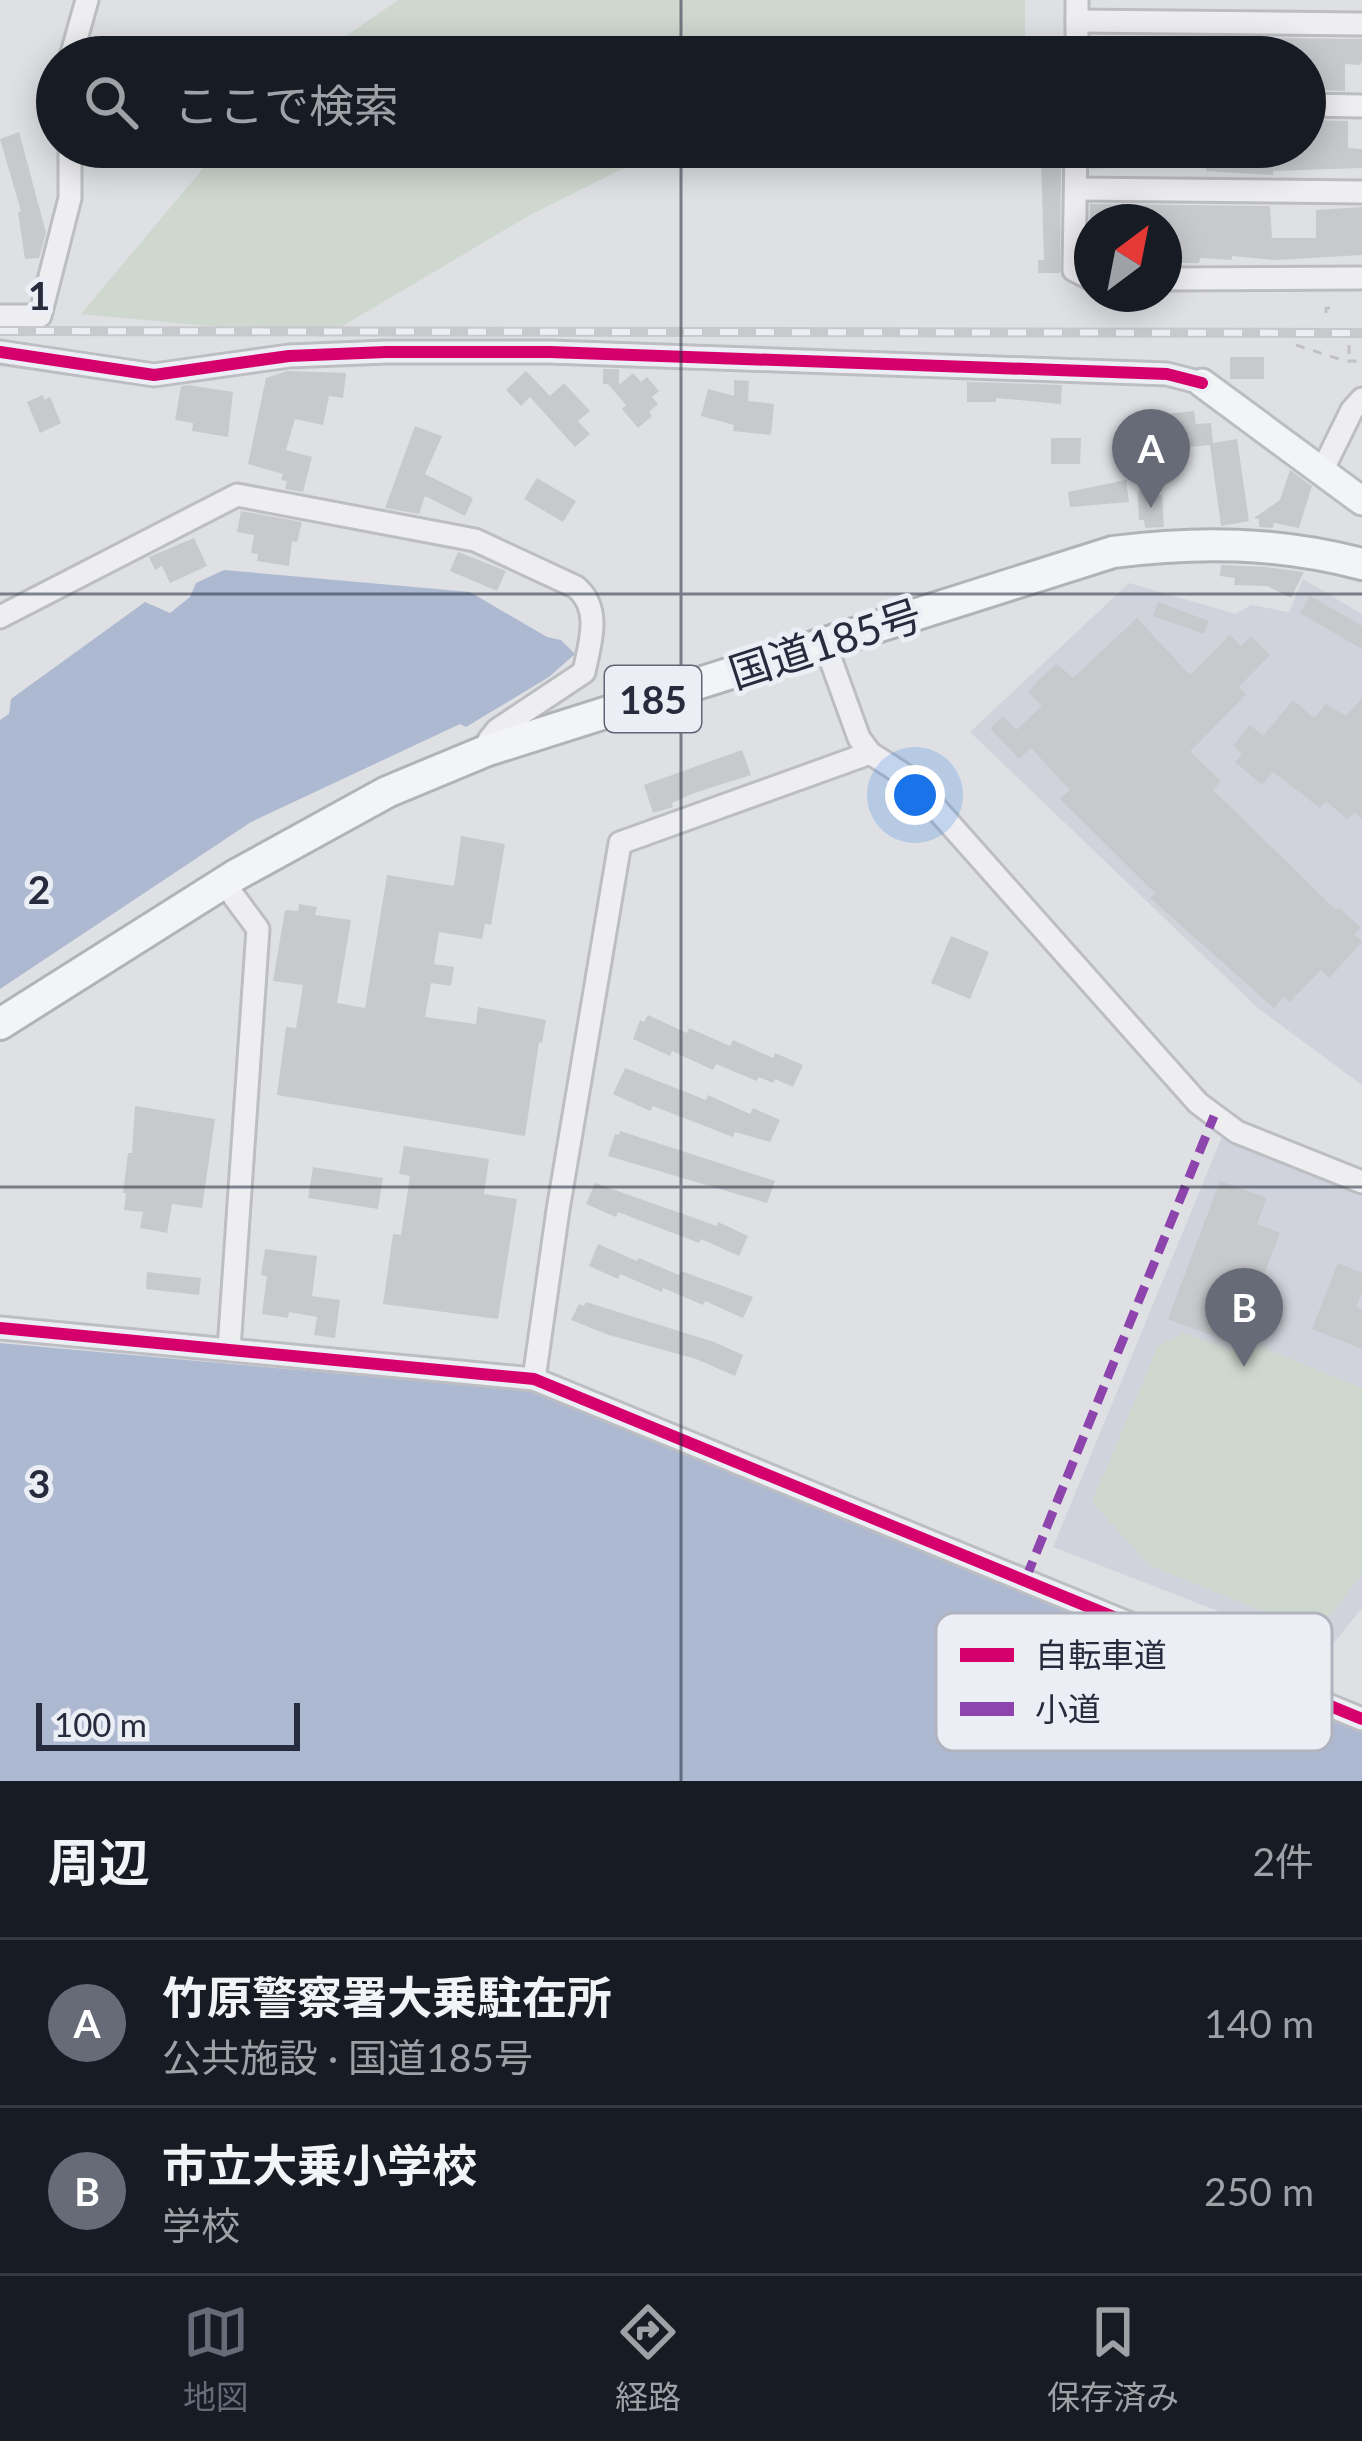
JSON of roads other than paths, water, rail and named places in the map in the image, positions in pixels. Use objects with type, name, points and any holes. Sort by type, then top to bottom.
[{"type":"highway","name":"国道185号","points":[[0,1024],[224,884],[387,792],[488,751],[1113,552],[1234,543],[1362,564]]},
{"type":"main road","points":[[1202,382],[1362,501]]},
{"type":"street","points":[[77,36],[87,0]]},
{"type":"street","points":[[1077,10],[1362,24]]},
{"type":"street","points":[[1326,105],[1362,106]]},
{"type":"street","points":[[0,316],[40,316],[70,198],[70,168]]},
{"type":"street","points":[[1076,168],[1076,204]]},
{"type":"street","points":[[1076,189],[1362,192]]},
{"type":"street","points":[[1182,279],[1362,278]]},
{"type":"street","points":[[0,352],[154,375],[289,356],[550,352],[1167,374],[1202,382]]},
{"type":"street","points":[[1322,471],[1362,399]]},
{"type":"street","points":[[0,617],[236,495],[476,540],[576,587],[586,596],[593,627],[584,672],[497,730],[488,751]]},
{"type":"street","points":[[825,644],[859,738],[870,753],[909,778],[1198,1102],[1237,1132],[1362,1182]]},
{"type":"street","points":[[534,1378],[620,843],[870,753]]},
{"type":"street","points":[[224,884],[258,929],[229,1349]]},
{"type":"street","points":[[0,1328],[534,1378],[1105,1613]]},
{"type":"street","points":[[1332,1707],[1362,1719]]},
{"type":"water","points":[[224,570],[470,592],[547,637],[561,640],[575,654],[549,677],[466,727],[460,724],[251,822],[0,989],[0,720],[9,714],[11,699],[145,602],[170,613],[190,597],[196,583]]},
{"type":"water","points":[[0,1343],[530,1391],[1078,1613],[936,1613],[936,1751],[1332,1751],[1332,1716],[1362,1728],[1362,1781],[0,1781]]},
{"type":"railway","points":[[0,331],[1362,333]]},
{"type":"place","name":"竹原警察署大乗駐在所","points":[[1151,508]]},
{"type":"place","name":"市立大乗小学校","points":[[1244,1367]]}]
